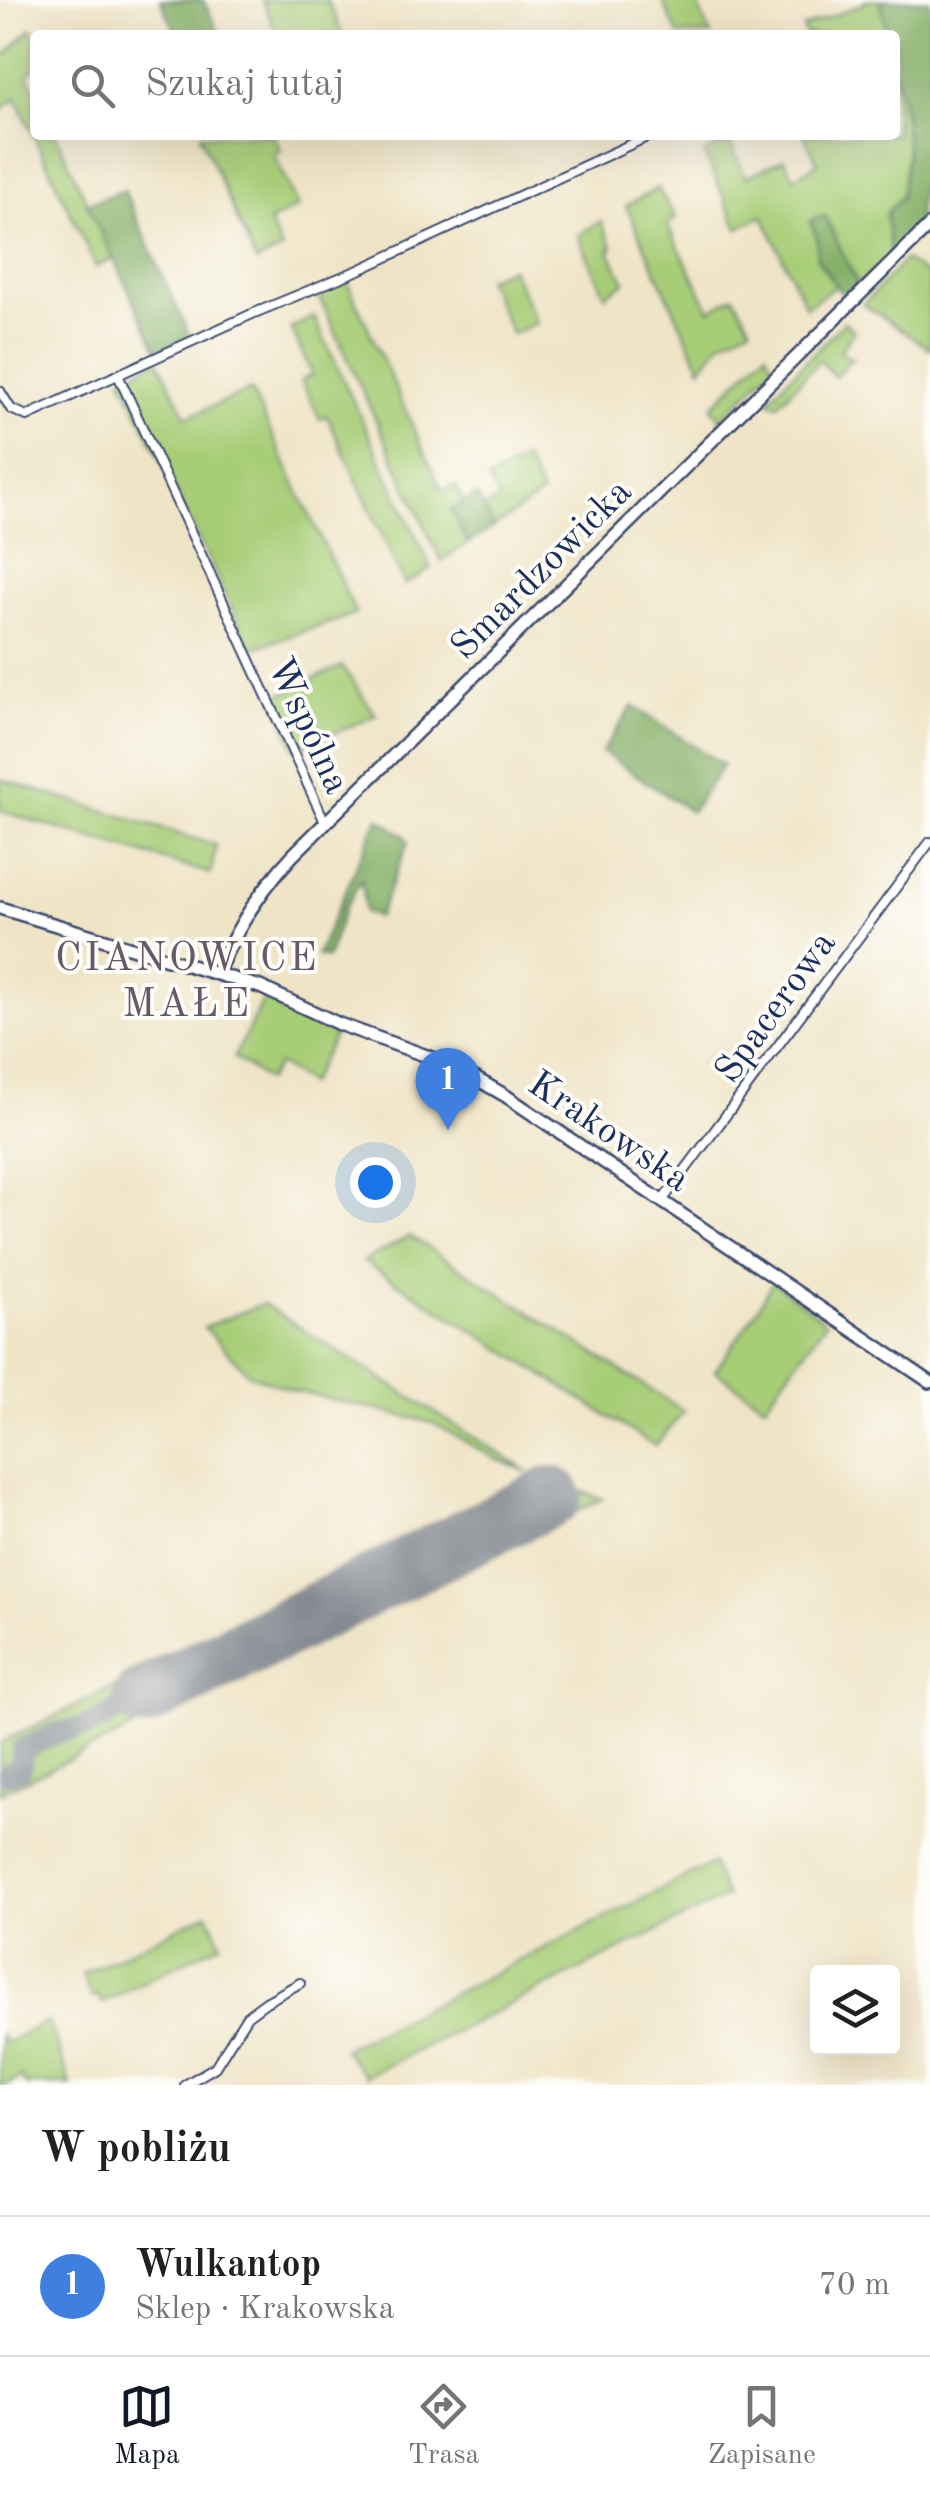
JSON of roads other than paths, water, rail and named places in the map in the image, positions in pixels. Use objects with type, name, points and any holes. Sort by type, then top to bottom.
[{"type":"main road","name":"Smardzowicka","points":[[217,973],[242,922],[264,888],[293,855],[930,225]]},
{"type":"main road","name":"Krakowska","points":[[0,908],[217,973],[278,995],[355,1031],[454,1066],[506,1096],[930,1382]]},
{"type":"street","points":[[0,391],[11,409],[26,416],[252,314],[361,270],[640,140]]},
{"type":"street","name":"Wspólna","points":[[118,375],[326,822]]},
{"type":"street","name":"Spacerowa","points":[[662,1202],[930,842]]},
{"type":"street","points":[[185,2085],[215,2067],[247,2016],[300,1984]]},
{"type":"place","name":"Wulkantop","points":[[448,1130]]},
{"type":"district","name":"CIANOWICE MAŁE","points":[[187,979]]}]
